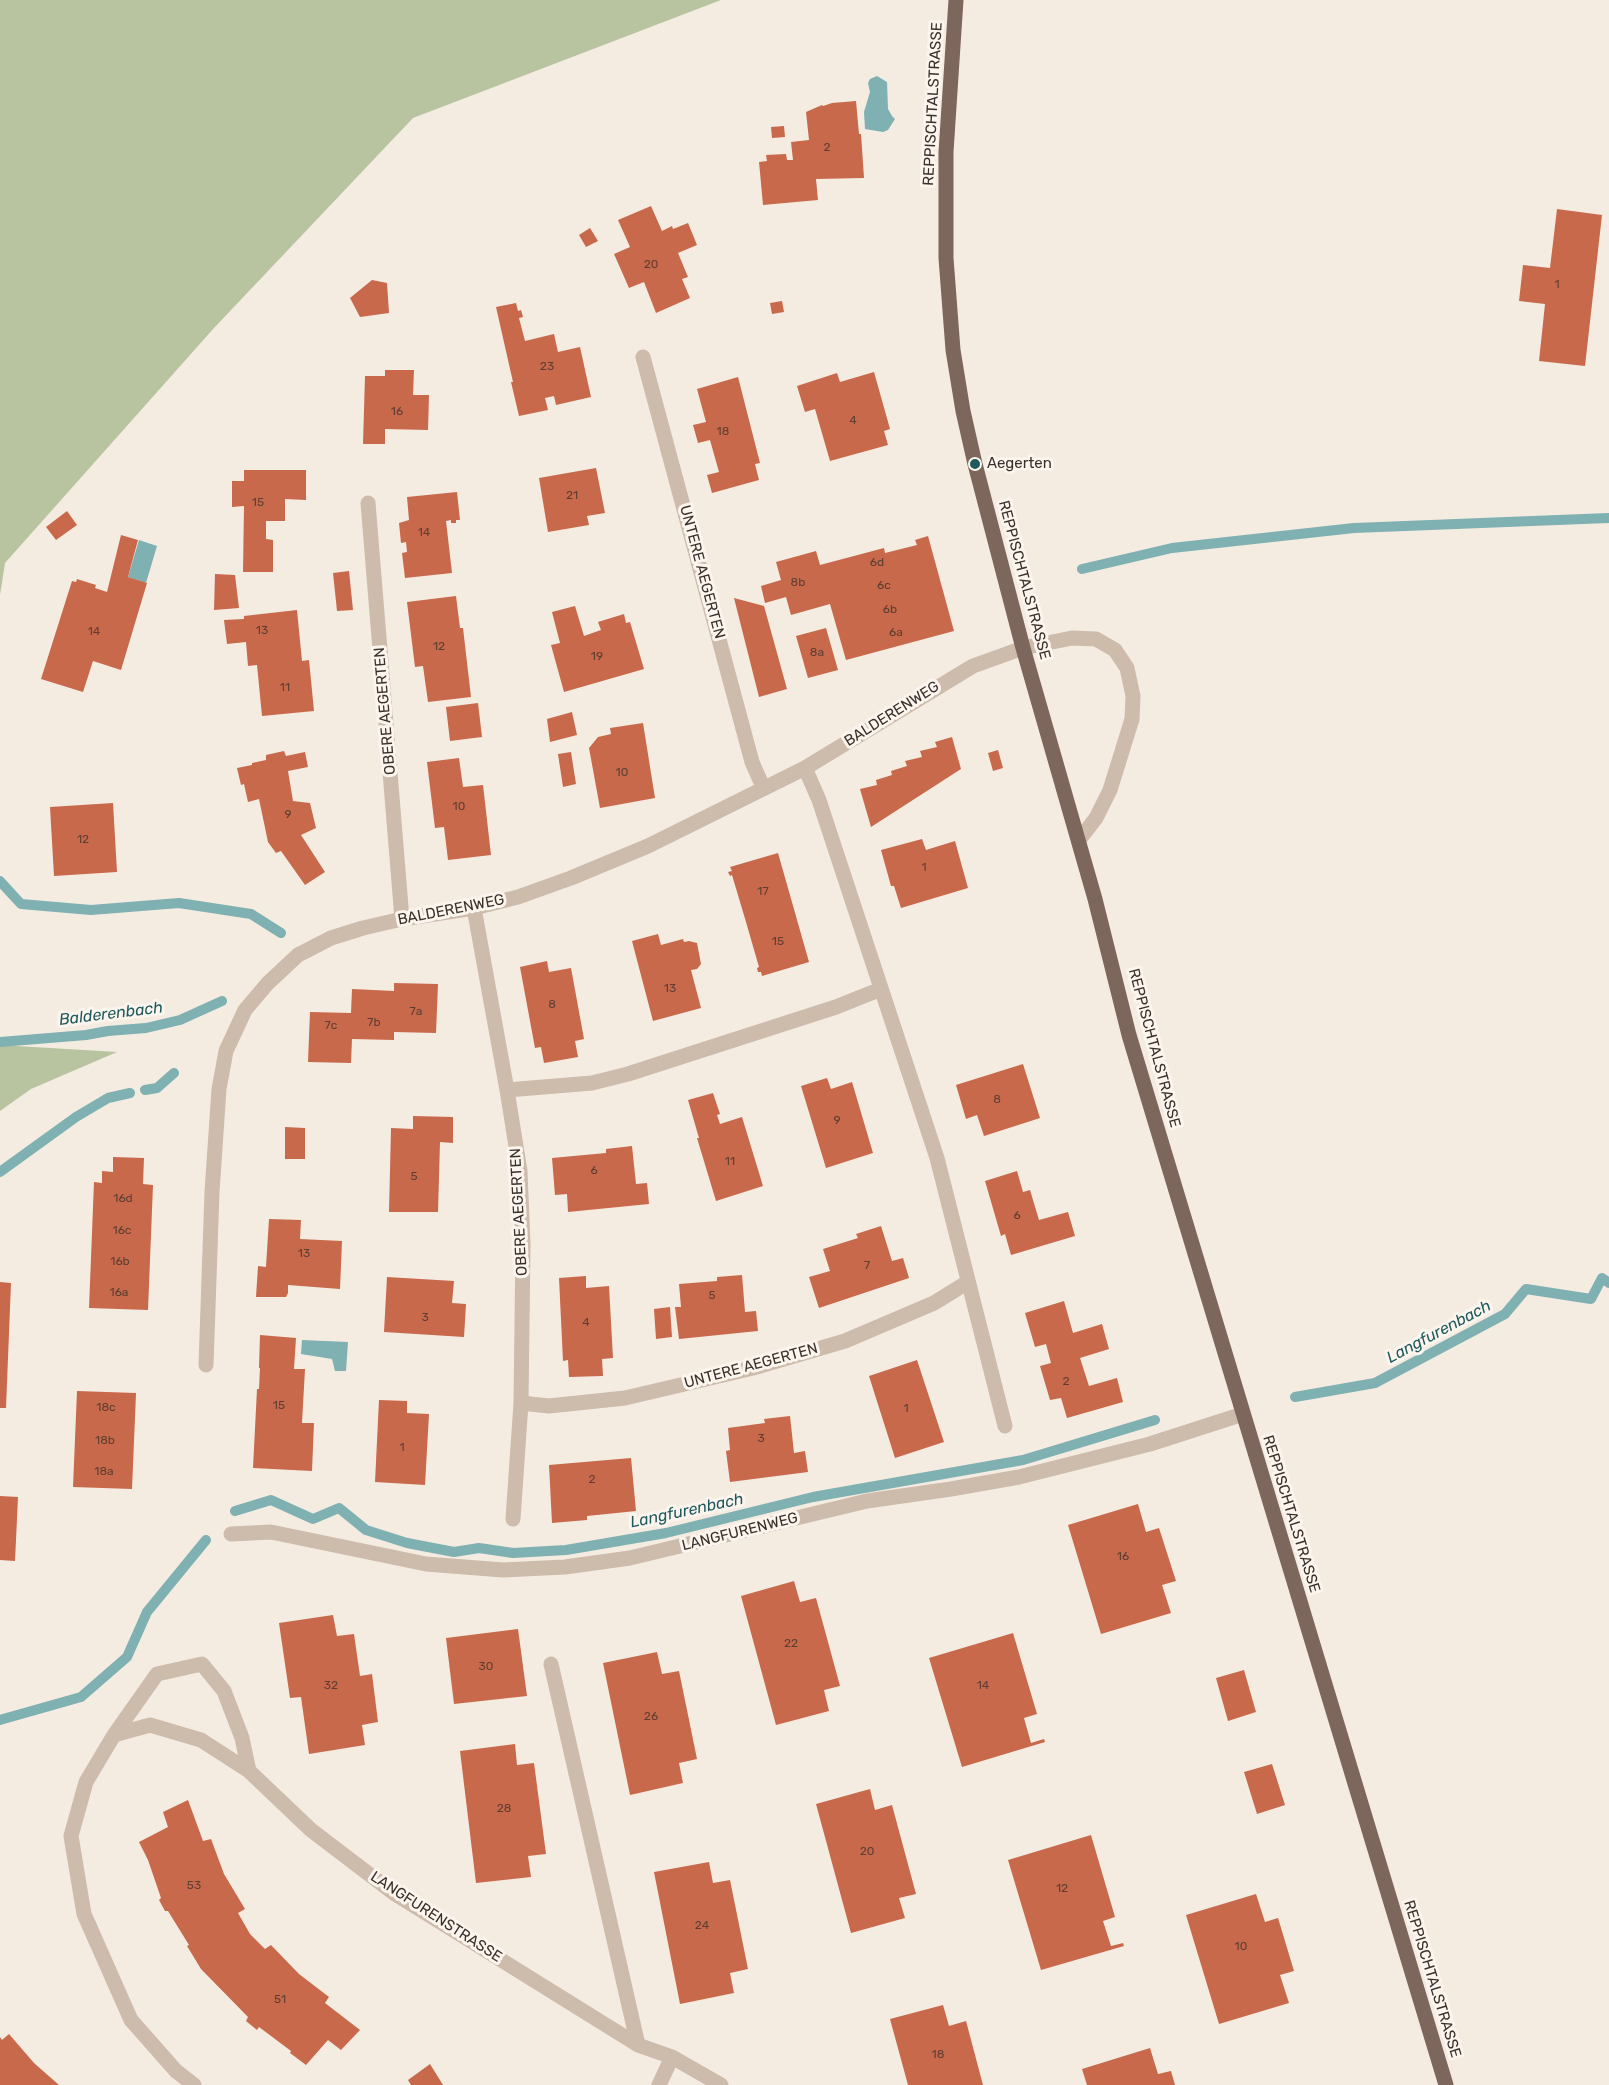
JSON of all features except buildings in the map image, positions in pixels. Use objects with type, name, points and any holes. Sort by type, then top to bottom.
[{"type":"main road","name":"REPPISCHTALSTRASSE","points":[[956,0],[946,152],[946,258],[953,350],[975,464],[1023,648],[1079,840],[1132,1046],[1446,2085]]},
{"type":"street","name":"UNTERE AEGERTEN","points":[[643,357],[752,762],[763,787]]},
{"type":"street","name":"OBERE AEGERTEN","points":[[368,503],[402,919]]},
{"type":"street","name":"BALDERENWEG","points":[[206,1365],[212,1192],[219,1089],[226,1051],[245,1010],[268,983],[298,955],[331,938],[402,919],[474,908],[518,897],[648,846],[805,768],[973,666],[1023,648],[1072,638],[1096,639],[1115,650],[1127,668],[1134,696],[1132,719],[1110,790],[1096,818],[1079,840]]},
{"type":"street","points":[[805,768],[819,800],[937,1158],[1005,1426]]},
{"type":"street","name":"OBERE AEGERTEN","points":[[474,908],[520,1172],[523,1245],[521,1403],[513,1519]]},
{"type":"street","points":[[507,1090],[592,1083],[628,1074],[836,1007],[881,989]]},
{"type":"street","name":"UNTERE AEGERTEN","points":[[521,1403],[549,1406],[625,1398],[753,1368],[845,1341],[934,1303],[968,1282]]},
{"type":"street","name":"LANGFURENWEG","points":[[231,1534],[271,1532],[426,1564],[503,1570],[565,1567],[630,1558],[867,1501],[951,1489],[1030,1474],[1150,1443],[1243,1414]]},
{"type":"street","points":[[194,2085],[176,2071],[131,2020],[84,1914],[71,1836],[86,1782],[114,1735],[157,1674],[202,1664],[224,1692],[242,1738],[249,1771]]},
{"type":"street","points":[[551,1664],[638,2045]]},
{"type":"street","name":"LANGFURENSTRASSE","points":[[114,1735],[150,1725],[201,1740],[249,1771],[311,1830],[395,1894],[638,2045],[672,2057],[721,2085]]},
{"type":"street","points":[[659,2085],[672,2057]]},
{"type":"green space","points":[[0,0],[721,0],[413,118],[214,328],[5,563],[0,595]]},
{"type":"green space","points":[[0,1045],[117,1052],[31,1089],[0,1111]]},
{"type":"water","points":[[877,76],[887,82],[888,109],[895,119],[888,130],[883,132],[865,129],[864,112],[870,92],[868,83],[870,79]]},
{"type":"water","points":[[139,540],[157,546],[146,583],[128,577]]},
{"type":"water","points":[[302,1340],[348,1342],[346,1371],[335,1371],[332,1359],[301,1354]]},
{"type":"waterway","points":[[1082,569],[1172,548],[1354,528],[1609,518]]},
{"type":"waterway","points":[[0,881],[21,904],[91,910],[179,903],[251,914],[281,933]]},
{"type":"waterway","name":"Balderenbach","points":[[0,1042],[146,1028],[180,1020],[222,1001]]},
{"type":"waterway","points":[[145,1090],[157,1088],[174,1073]]},
{"type":"waterway","points":[[0,1172],[76,1117],[108,1098],[130,1093]]},
{"type":"waterway","name":"Langfurenbach","points":[[1295,1397],[1375,1383],[1505,1314],[1526,1289],[1591,1299],[1602,1278],[1609,1283]]},
{"type":"waterway","name":"Langfurenbach","points":[[235,1511],[271,1500],[313,1519],[339,1508],[366,1530],[407,1543],[454,1552],[479,1548],[513,1553],[566,1550],[666,1533],[813,1497],[1023,1460],[1155,1420]]},
{"type":"waterway","name":"Langfurenbach","points":[[0,1720],[81,1697],[127,1657],[147,1612],[206,1540]]},
{"type":"place","name":"Aegerten","points":[[975,464]]}]
